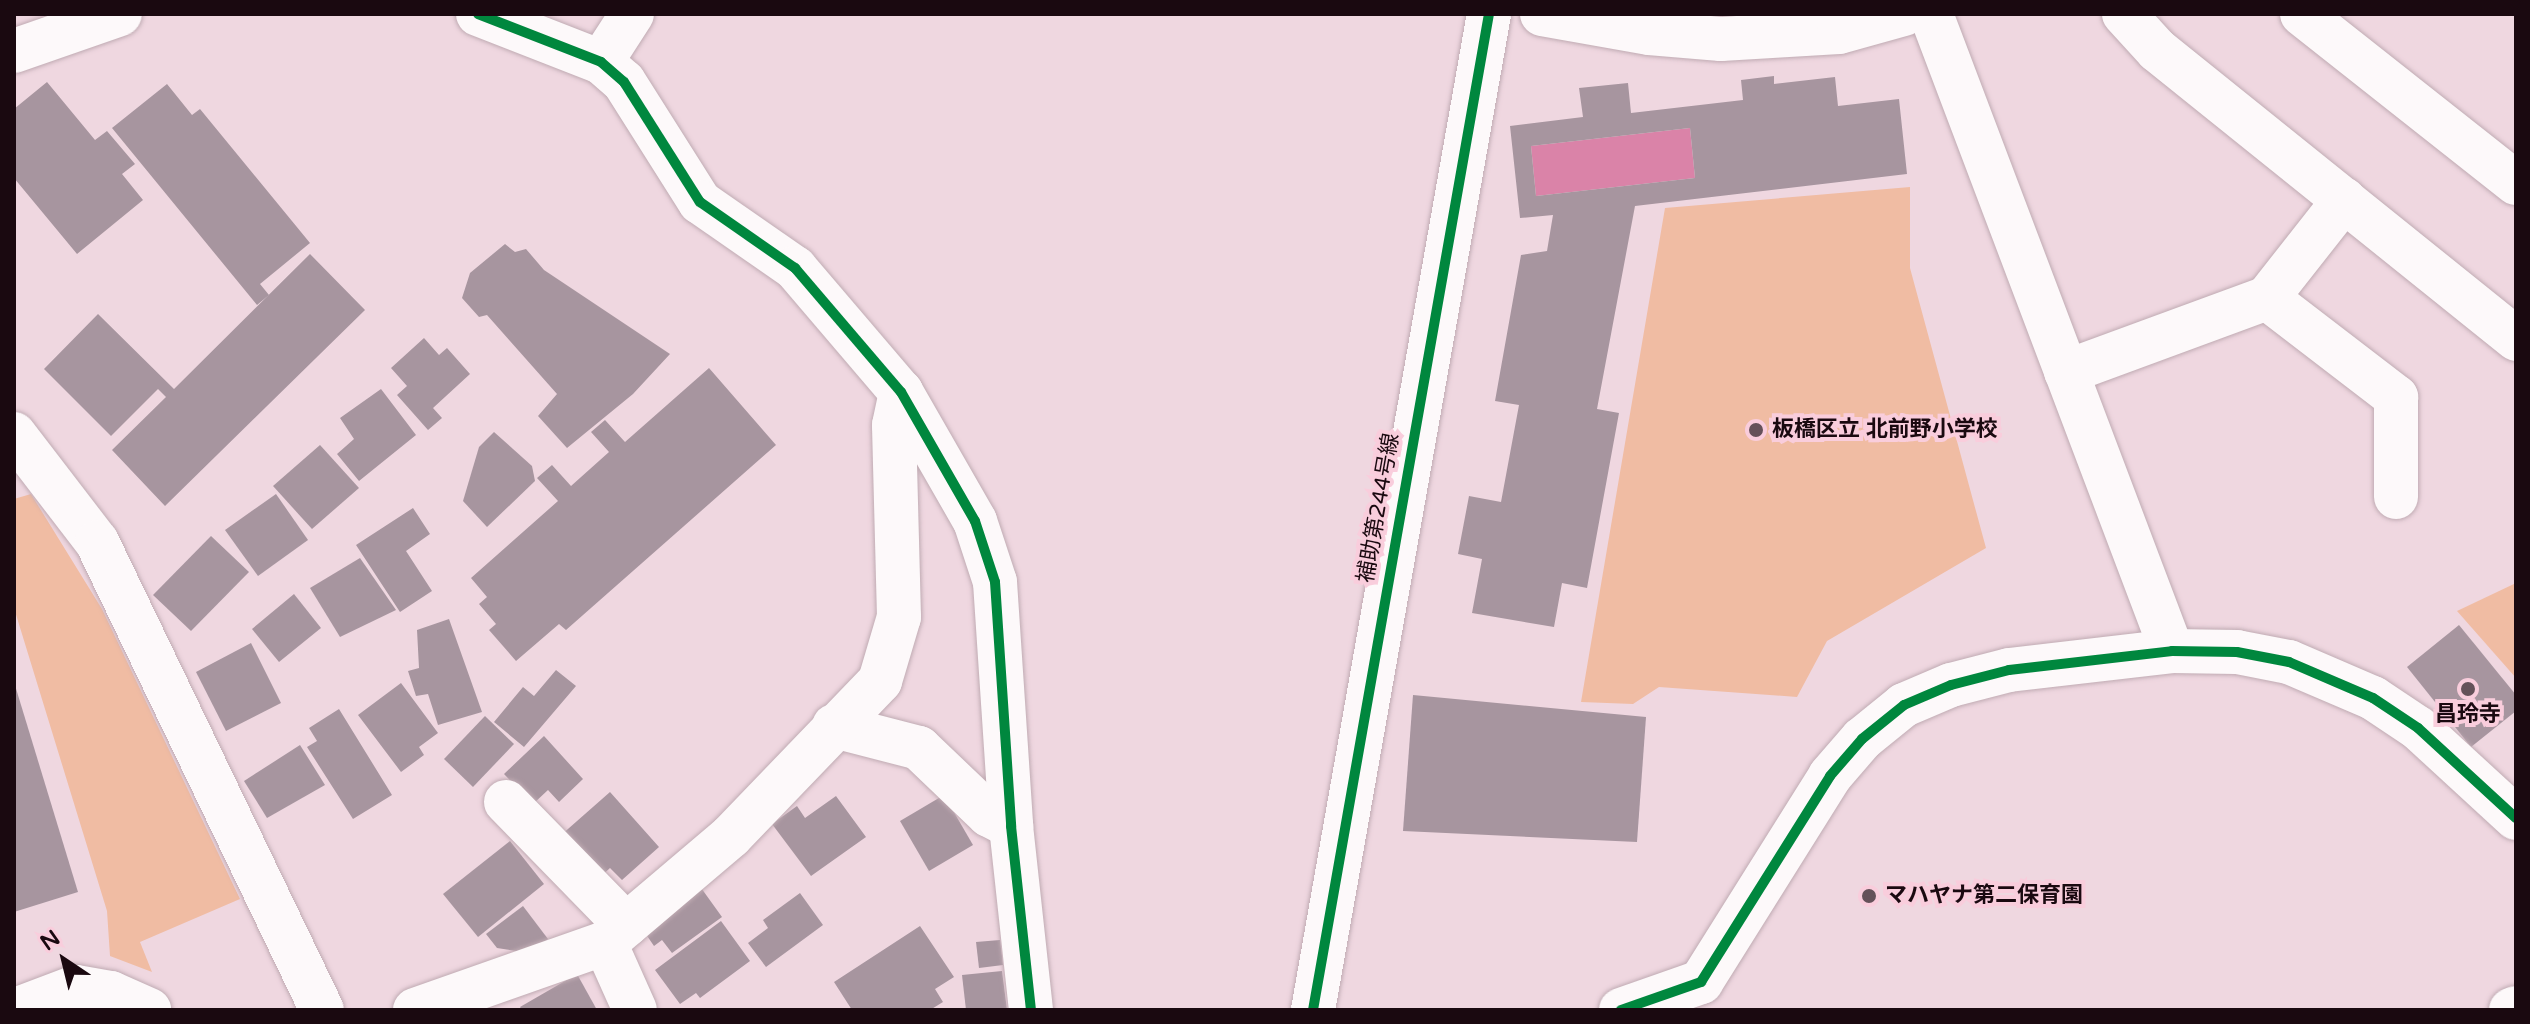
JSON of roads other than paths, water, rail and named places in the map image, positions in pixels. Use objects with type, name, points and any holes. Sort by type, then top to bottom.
[{"type":"street","points":[[14,51],[120,14]]},
{"type":"street","points":[[478,14],[601,62],[624,82],[700,202],[795,268],[901,392],[975,521],[995,582],[1011,826],[1031,1010]]},
{"type":"street","points":[[601,62],[632,14]]},
{"type":"street","name":"補助第244号線","points":[[1313,1010],[1489,14]]},
{"type":"street","points":[[1542,14],[1649,33],[1735,39],[1839,32],[1904,14]]},
{"type":"street","points":[[1931,14],[2172,651]]},
{"type":"street","points":[[2124,14],[2157,50],[2516,339]]},
{"type":"street","points":[[2302,14],[2516,183]]},
{"type":"street","points":[[2066,372],[2267,298],[2344,200]]},
{"type":"street","points":[[2267,298],[2396,397],[2396,497]]},
{"type":"street","points":[[415,1010],[616,934],[731,836],[880,681],[899,617],[894,425],[901,392]]},
{"type":"street","points":[[14,434],[55,481],[112,570],[322,1010]]},
{"type":"street","points":[[1621,1010],[1704,996],[1830,776],[1862,739],[1904,705],[1951,685],[2009,670],[2172,651],[2237,652],[2289,662],[2373,698],[2418,728],[2516,818]]},
{"type":"street","points":[[834,726],[919,748],[989,815],[1011,826]]},
{"type":"street","points":[[506,802],[616,934],[635,1010]]},
{"type":"street","points":[[15,1010],[76,987],[111,993],[149,1010]]},
{"type":"place","name":"板橋区立 北前野小学校","points":[[1756,430]]},
{"type":"place","name":"昌玲寺","points":[[2468,689]]},
{"type":"place","name":"マハヤナ第二保育園","points":[[1869,896]]}]
